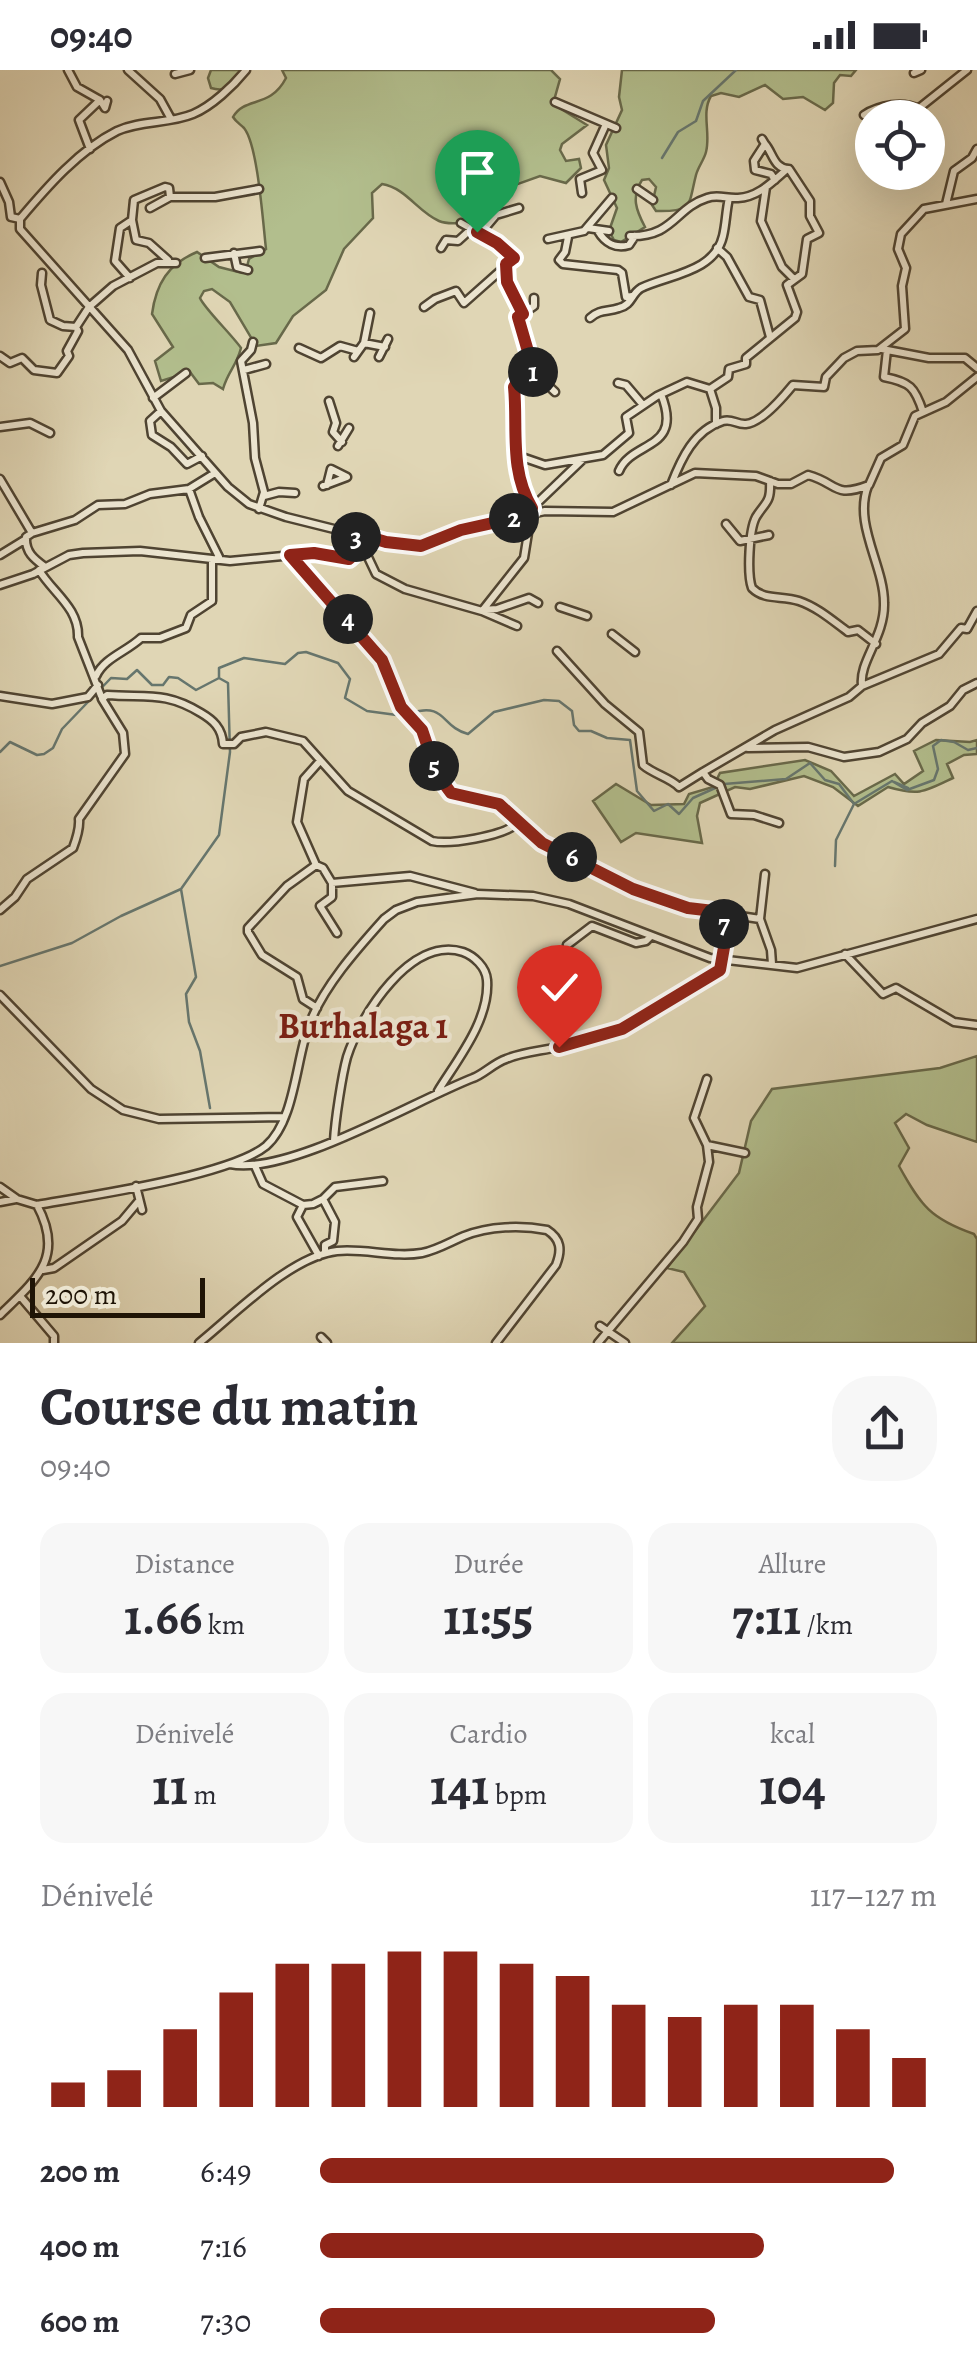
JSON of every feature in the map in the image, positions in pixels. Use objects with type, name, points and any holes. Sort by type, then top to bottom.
[{"type":"street","points":[[68,70],[77,87],[104,101],[79,120],[90,148]]},
{"type":"street","points":[[128,70],[160,100],[171,119]]},
{"type":"street","points":[[175,74],[190,70]]},
{"type":"street","points":[[246,70],[193,114],[143,122],[90,148],[20,219],[20,229],[31,243],[136,361],[161,411],[240,498],[260,509],[386,542],[421,546],[461,530],[530,511],[614,512],[704,472],[756,476],[791,484],[808,475],[815,476],[840,492],[869,485]]},
{"type":"street","points":[[929,100],[967,70]]},
{"type":"street","points":[[555,102],[616,128]]},
{"type":"street","points":[[582,193],[580,179],[602,170],[592,153],[606,124]]},
{"type":"street","points":[[710,389],[728,377],[729,369],[746,364],[746,358],[795,318],[787,289],[802,274],[808,239],[819,233],[810,216],[810,201],[789,169],[774,161],[764,142],[754,161],[755,170],[770,174],[774,180]]},
{"type":"street","points":[[946,204],[954,171],[972,158],[977,148]]},
{"type":"street","points":[[598,231],[604,241],[622,247],[630,245],[632,236],[657,233],[704,198],[749,196],[786,170]]},
{"type":"street","points":[[0,182],[11,217],[20,219]]},
{"type":"street","points":[[0,356],[6,362],[22,358],[34,370],[57,372],[89,307],[113,286],[157,263],[174,262],[149,243],[136,240],[132,220],[134,200],[165,187],[169,188],[170,197]]},
{"type":"street","points":[[766,187],[761,221],[782,267],[794,279]]},
{"type":"street","points":[[150,208],[170,197],[216,197],[258,189]]},
{"type":"street","points":[[636,189],[653,200]]},
{"type":"street","points":[[568,237],[588,228],[612,198],[596,202]]},
{"type":"street","points":[[590,318],[599,311],[620,308],[632,300],[637,290],[712,257],[724,234],[729,198]]},
{"type":"street","points":[[922,412],[915,392],[906,382],[884,377],[884,350],[902,333],[906,322],[902,286],[906,268],[899,253],[900,237],[924,209],[977,199]]},
{"type":"street","points":[[477,232],[496,214],[519,208]]},
{"type":"street","points":[[130,278],[114,255],[120,228],[132,220]]},
{"type":"street","points":[[461,222],[497,243],[512,259]]},
{"type":"street","points":[[588,228],[609,231]]},
{"type":"street","points":[[440,248],[446,240],[458,241],[469,231],[477,232]]},
{"type":"street","points":[[548,239],[557,231],[568,237]]},
{"type":"street","points":[[568,237],[566,252],[559,260],[564,266],[618,270],[622,273],[626,298],[632,296]]},
{"type":"street","points":[[717,248],[727,257],[749,297],[760,300],[770,340]]},
{"type":"street","points":[[205,258],[260,251]]},
{"type":"street","points":[[234,253],[237,267],[248,270]]},
{"type":"street","points":[[464,309],[484,282],[512,259]]},
{"type":"street","points":[[512,259],[507,282],[523,314]]},
{"type":"street","points":[[42,273],[50,320],[76,327]]},
{"type":"street","points":[[424,308],[454,290],[464,303],[472,297]]},
{"type":"street","points":[[534,298],[534,306],[518,317],[520,330],[534,372],[555,392]]},
{"type":"street","points":[[358,350],[370,313]]},
{"type":"street","points":[[253,342],[241,361],[262,496],[260,509]]},
{"type":"street","points":[[299,348],[321,358],[340,346],[358,350],[387,343],[379,357]]},
{"type":"street","points":[[671,485],[695,436],[730,420],[749,424],[781,402],[793,385],[824,387],[826,378],[844,358],[857,351],[965,358],[977,368]]},
{"type":"street","points":[[244,370],[266,364]]},
{"type":"street","points":[[482,610],[524,558],[530,511],[516,456],[514,387],[523,373],[534,372]]},
{"type":"street","points":[[153,398],[186,373]]},
{"type":"street","points":[[862,686],[861,676],[884,622],[884,596],[865,513],[869,485],[881,458],[903,445],[910,420],[946,402],[977,377]]},
{"type":"street","points":[[628,414],[687,382],[710,389]]},
{"type":"street","points":[[618,383],[626,385],[643,405]]},
{"type":"street","points":[[710,389],[716,424]]},
{"type":"street","points":[[619,471],[624,460],[662,436],[667,413],[660,394]]},
{"type":"street","points":[[330,401],[336,423],[333,432],[340,444],[349,428]]},
{"type":"street","points":[[516,456],[545,466],[603,455],[629,431],[628,414],[621,406]]},
{"type":"street","points":[[161,411],[150,421],[152,435],[172,447],[187,464],[202,456]]},
{"type":"street","points":[[0,427],[30,424],[50,433]]},
{"type":"street","points":[[530,511],[584,458]]},
{"type":"street","points":[[0,554],[29,536],[75,520],[98,505],[125,508],[150,494],[189,490],[215,473]]},
{"type":"street","points":[[0,479],[29,536],[31,556],[52,591],[65,600],[72,612],[101,696],[122,734],[125,754],[79,819],[73,848],[26,879],[15,897],[0,910]]},
{"type":"street","points":[[770,481],[767,505],[756,516],[751,539],[748,571],[756,593],[795,599],[848,632],[858,630],[876,644]]},
{"type":"street","points":[[0,696],[52,704],[88,697],[100,666],[141,638],[160,638],[186,628],[191,615],[212,602],[216,559],[189,490]]},
{"type":"street","points":[[262,496],[296,493]]},
{"type":"street","points":[[726,524],[740,541],[769,534]]},
{"type":"street","points":[[352,532],[358,551],[367,555],[376,574],[405,589],[482,610],[517,626]]},
{"type":"street","points":[[0,585],[69,556],[125,551],[236,562],[314,553],[349,559],[358,551]]},
{"type":"street","points":[[290,555],[382,660],[405,714],[422,730],[446,787],[458,797],[499,804],[517,818],[521,827]]},
{"type":"street","points":[[482,610],[497,610],[529,598],[538,603]]},
{"type":"street","points":[[560,607],[587,616]]},
{"type":"street","points":[[557,651],[604,704],[639,732],[642,764],[654,775],[680,787],[795,720],[850,697],[862,686],[940,654],[961,628],[967,629],[977,611]]},
{"type":"street","points":[[612,634],[635,652]]},
{"type":"street","points":[[747,748],[808,747],[844,757],[880,752],[907,739],[922,723],[950,706],[963,690],[977,684]]},
{"type":"street","points":[[101,696],[178,699],[214,722],[223,744],[266,732],[303,740],[356,797],[432,841],[445,844],[505,833],[515,825],[633,889],[688,908],[760,919]]},
{"type":"street","points":[[320,761],[304,779],[297,822],[316,865],[324,868],[332,883],[332,896],[320,906],[337,933]]},
{"type":"street","points":[[704,772],[720,785],[731,814],[754,815],[779,823]]},
{"type":"street","points":[[316,865],[299,875],[248,928],[262,955],[297,978],[303,999],[317,1008]]},
{"type":"street","points":[[765,874],[760,919],[772,964]]},
{"type":"street","points":[[332,883],[410,876],[478,894]]},
{"type":"street","points":[[0,1187],[37,1205],[228,1164],[268,1144],[283,1117],[317,1008],[370,934],[396,910],[417,902],[478,894],[550,899],[724,961],[811,966],[832,956],[977,919]]},
{"type":"street","points":[[228,1164],[255,1166],[358,1132],[509,1058],[622,1029],[720,970],[724,961],[720,951],[726,936],[722,912]]},
{"type":"street","points":[[567,944],[592,926],[636,943],[646,942],[650,936]]},
{"type":"street","points":[[334,1140],[346,1062],[358,1031],[406,966],[424,953],[453,950],[472,957],[484,969],[486,992],[469,1042],[438,1091]]},
{"type":"street","points":[[845,954],[879,992],[896,988],[954,1022],[977,1025]]},
{"type":"street","points":[[0,995],[91,1089],[123,1110],[160,1119],[283,1117]]},
{"type":"street","points":[[598,1343],[693,1229],[708,1172],[707,1145],[694,1118],[707,1079]]},
{"type":"street","points":[[707,1145],[745,1153]]},
{"type":"street","points":[[255,1166],[263,1184],[303,1205],[313,1204],[335,1188],[383,1181]]},
{"type":"street","points":[[41,1270],[62,1263],[140,1206],[136,1186]]},
{"type":"street","points":[[0,1202],[17,1198]]},
{"type":"street","points":[[322,1254],[325,1245],[333,1240],[335,1222],[323,1198]]},
{"type":"street","points":[[0,1315],[20,1296],[49,1256],[50,1239],[37,1205]]},
{"type":"street","points":[[303,1205],[297,1217],[322,1254]]},
{"type":"street","points":[[199,1343],[282,1276],[322,1254],[424,1253],[473,1233],[509,1228],[547,1230],[560,1245],[556,1265],[496,1343]]},
{"type":"street","points":[[20,1296],[39,1315],[54,1336],[54,1343]]},
{"type":"street","points":[[600,1326],[625,1343]]},
{"type":"green space","points":[[211,70],[248,70],[237,83],[222,89],[211,88]]},
{"type":"green space","points":[[282,70],[551,70],[560,79],[553,104],[587,125],[562,144],[560,150],[566,161],[579,159],[581,168],[566,183],[540,176],[490,194],[486,202],[489,217],[480,225],[439,221],[398,190],[382,184],[372,193],[373,218],[344,249],[326,290],[293,316],[276,343],[256,346],[230,302],[212,289],[204,291],[200,298],[241,348],[237,360],[223,389],[213,383],[199,384],[190,372],[161,381],[155,361],[173,347],[152,314],[165,276],[197,252],[219,267],[242,273],[249,259],[266,249],[253,151],[244,128],[233,117],[244,106],[280,88],[286,78]]},
{"type":"green space","points":[[622,70],[856,70],[851,76],[840,75],[834,83],[833,103],[825,110],[803,97],[783,99],[765,85],[739,97],[721,93],[711,96],[706,152],[687,205],[677,210],[656,211],[652,205],[656,187],[649,179],[642,180],[636,204],[645,227],[621,242],[614,240],[609,231],[617,208],[604,180],[609,168],[606,145],[622,110]]},
{"type":"green space","points":[[936,740],[977,740],[977,754],[964,755],[947,764],[953,778],[935,787],[915,792],[888,787],[858,806],[833,787],[804,776],[750,789],[735,787],[700,803],[697,816],[702,843],[636,833],[621,842],[593,801],[616,784],[651,805],[684,804],[689,794],[713,787],[720,773],[805,760],[831,771],[854,796],[895,774],[904,784],[923,771],[914,751]]},
{"type":"green space","points":[[977,1056],[977,1142],[906,1114],[895,1123],[909,1148],[899,1166],[914,1191],[937,1216],[977,1239],[977,1343],[672,1343],[705,1306],[684,1272],[667,1268],[739,1173],[751,1121],[772,1089],[940,1068]]},
{"type":"waterway","points":[[662,158],[678,132],[696,121],[703,101],[736,70]]},
{"type":"waterway","points":[[0,752],[10,742],[37,755],[44,754],[53,748],[62,729],[111,678],[127,679],[137,670],[152,685],[163,685],[169,677],[178,678],[196,690],[219,678],[219,668],[244,658],[285,664],[298,653],[306,652],[338,663],[350,679],[345,698],[367,711],[404,716]]},
{"type":"waterway","points":[[0,966],[72,943],[181,889],[219,835],[230,752],[228,683],[219,678]]},
{"type":"waterway","points":[[411,713],[437,713],[468,734],[494,712],[544,700],[559,701],[572,711],[579,731],[630,740],[637,791],[654,811],[668,804],[679,814],[693,798],[724,784],[786,779],[810,763],[825,780],[839,784],[854,804]]},
{"type":"waterway","points":[[835,866],[836,840],[854,804],[892,781],[907,790],[934,780],[938,769],[933,746],[941,740],[968,750],[977,748]]},
{"type":"waterway","points":[[894,782],[908,788]]},
{"type":"waterway","points":[[181,889],[196,977],[186,994],[189,1022],[200,1051],[210,1108]]},
{"type":"district","name":"Burhalaga 1","points":[[363,1026]]},
{"type":"route","points":[[477,232],[514,258],[506,264],[507,282],[523,314],[518,317],[520,330],[534,372],[523,373],[514,387],[513,438],[520,482],[532,508],[529,515],[461,530],[421,546],[386,542],[352,532],[359,544],[356,556],[349,559],[314,553],[290,555],[382,660],[401,707],[422,730],[437,774],[451,793],[499,804],[542,843],[633,889],[688,908],[722,912],[726,936],[720,951],[724,961],[720,970],[622,1029],[559,1047]]}]
